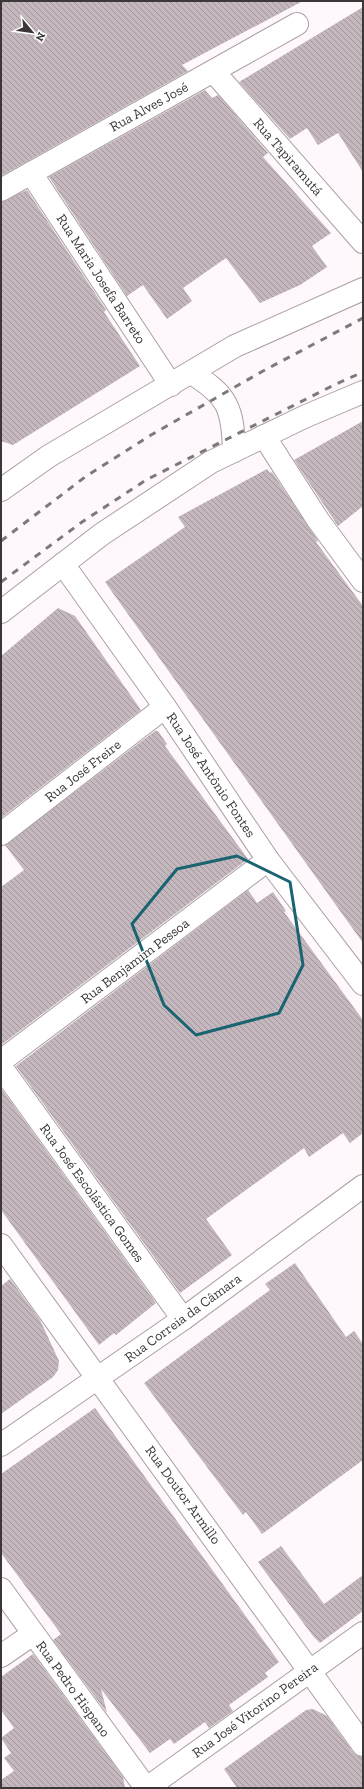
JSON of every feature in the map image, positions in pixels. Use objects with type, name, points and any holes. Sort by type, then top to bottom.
[{"type":"street","name":"Rua Alves José","points":[[1,190],[214,72],[297,24]]},
{"type":"street","name":"Rua Tapiramutá","points":[[214,72],[363,242]]},
{"type":"street","name":"Rua Maria Josefa Barreto","points":[[31,173],[171,385]]},
{"type":"street","points":[[3,484],[235,346],[363,289]]},
{"type":"street","points":[[191,373],[207,383],[223,399],[229,409],[234,424],[234,451]]},
{"type":"street","points":[[1,612],[102,534],[211,462],[264,436],[363,392]]},
{"type":"street","points":[[264,436],[318,520],[363,581]]},
{"type":"street","name":"Rua José Antônio Fontes","points":[[63,564],[165,707],[268,860],[363,984]]},
{"type":"street","name":"Rua José Freire","points":[[1,834],[165,707]]},
{"type":"street","name":"Rua Benjamim Pessoa","points":[[1,1061],[268,860]]},
{"type":"street","name":"Rua José Escolástica Gomes","points":[[1,1067],[183,1319]]},
{"type":"street","name":"Rua Correia da Câmara","points":[[1,1445],[183,1319],[363,1186]]},
{"type":"street","name":"Rua Doutor Armillo","points":[[1,1245],[311,1671],[363,1745]]},
{"type":"street","name":"Rua Pedro Hispano","points":[[1,1588],[33,1634],[147,1788]]},
{"type":"street","name":"Rua José Vitorino Pereira","points":[[147,1788],[363,1633]]},
{"type":"street","points":[[1,1656],[33,1634]]},
{"type":"highlighted area","points":[[237,856],[290,882],[303,965],[279,1013],[196,1035],[164,1005],[132,924],[177,869]]},
{"type":"building","points":[[1,1],[303,1],[182,65],[188,71],[1,176]]},
{"type":"building","points":[[363,7],[363,172],[338,133],[318,145],[307,128],[290,139],[239,82]]},
{"type":"building","points":[[205,90],[212,98],[218,95],[268,153],[263,157],[331,233],[312,246],[327,267],[300,285],[260,303],[226,258],[183,288],[192,301],[167,319],[143,285],[127,296],[49,177]]},
{"type":"building","points":[[27,190],[106,310],[104,312],[140,366],[13,445],[1,441],[1,202]]},
{"type":"building","points":[[363,421],[363,506],[338,526],[294,460]]},
{"type":"building","points":[[267,469],[270,473],[272,472],[318,541],[316,542],[363,606],[363,943],[105,582],[185,527],[178,517]]},
{"type":"building","points":[[58,608],[75,616],[141,710],[1,818],[1,656]]},
{"type":"building","points":[[155,731],[158,731],[167,744],[165,746],[248,859],[1,1045],[1,887],[24,870],[5,845]]},
{"type":"building","points":[[248,890],[257,903],[273,892],[286,911],[284,912],[363,1020],[363,1133],[350,1143],[343,1133],[309,1157],[304,1148],[206,1219],[232,1255],[180,1293],[16,1066]]},
{"type":"building","points":[[1,1088],[156,1303],[116,1335],[114,1333],[99,1345],[1,1210]]},
{"type":"building","points":[[295,1263],[346,1337],[354,1331],[363,1344],[363,1460],[262,1534],[246,1512],[243,1515],[144,1383],[270,1290],[265,1284]]},
{"type":"building","points":[[10,1279],[40,1320],[59,1361],[58,1370],[53,1377],[1,1414],[1,1286]]},
{"type":"building","points":[[95,1408],[279,1662],[265,1673],[268,1677],[229,1705],[233,1711],[209,1728],[205,1722],[174,1744],[170,1739],[150,1753],[101,1689],[107,1713],[53,1640],[61,1634],[1,1553],[1,1474]]},
{"type":"building","points":[[281,1546],[324,1604],[363,1575],[363,1611],[320,1643],[313,1636],[258,1562]]},
{"type":"building","points":[[33,1654],[123,1777],[125,1788],[1,1788],[1,1780],[14,1771],[4,1758],[11,1753],[1,1738],[14,1728],[1,1710],[1,1677]]},
{"type":"building","points":[[313,1709],[327,1716],[353,1752],[358,1756],[363,1757],[363,1788],[237,1788],[224,1769],[306,1710]]},
{"type":"railway","points":[[1,541],[85,477],[151,435],[263,371],[363,318]]},
{"type":"railway","points":[[1,582],[82,522],[146,480],[336,384],[363,372]]}]
